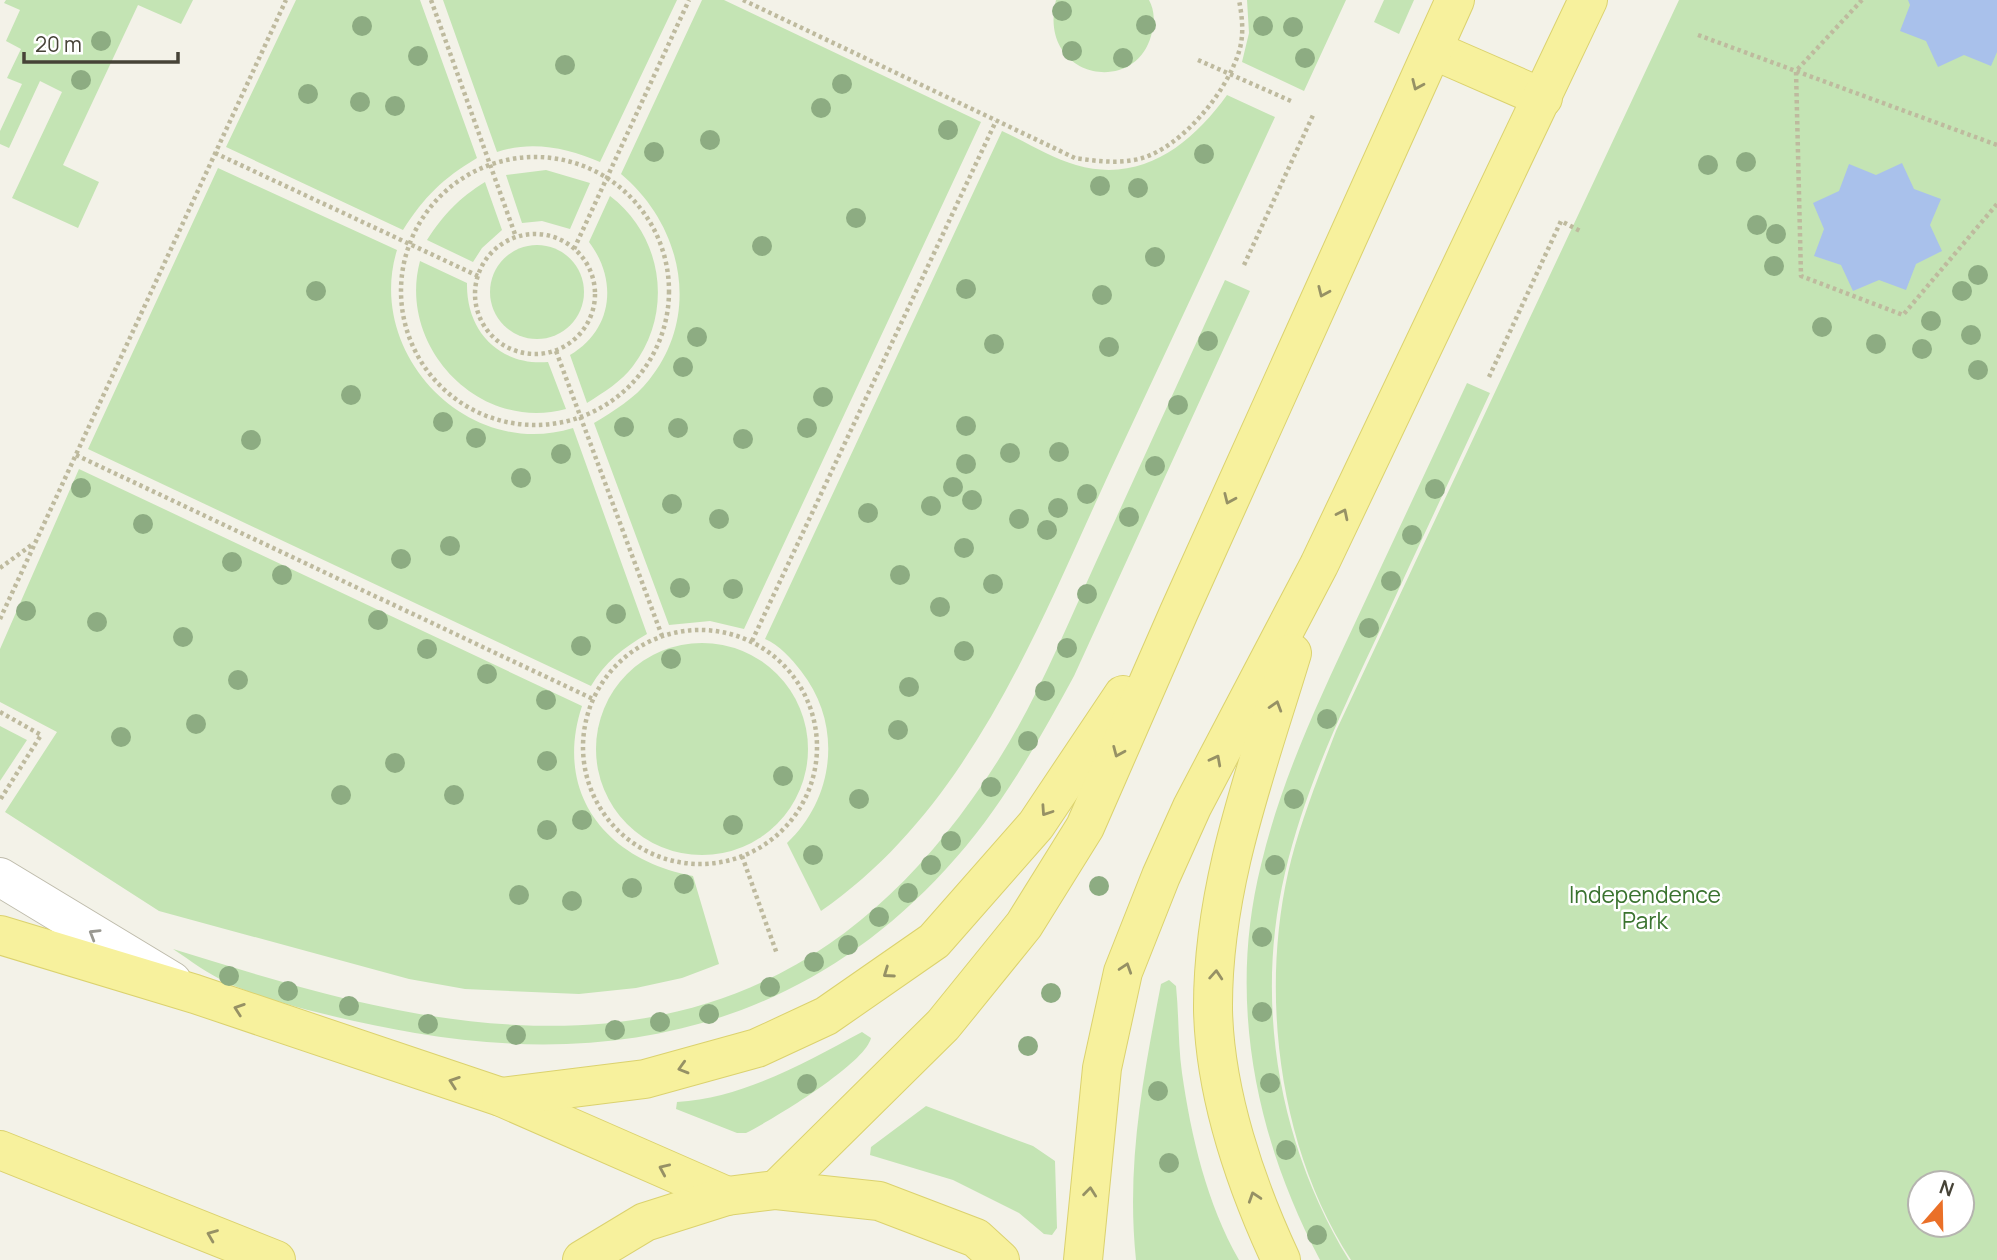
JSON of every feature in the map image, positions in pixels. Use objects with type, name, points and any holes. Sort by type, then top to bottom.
[{"type":"main road","points":[[776,1190],[943,1025],[1024,925],[1085,827],[1178,612],[1455,0]]},
{"type":"main road","points":[[1083,1260],[1102,1068],[1124,972],[1192,807],[1319,565],[1588,0]]},
{"type":"main road","points":[[1433,50],[1543,98]]},
{"type":"main road","points":[[1281,1260],[1255,1205],[1233,1129],[1213,1011],[1218,930],[1233,847],[1319,565]]},
{"type":"main road","points":[[501,1097],[645,1079],[757,1048],[826,1016],[934,941],[1036,825],[1178,612]]},
{"type":"main road","points":[[0,935],[195,994],[501,1097],[727,1196]]},
{"type":"main road","points":[[0,1150],[276,1260]]},
{"type":"main road","points":[[582,1260],[645,1222],[727,1196],[776,1190],[879,1200],[975,1238],[1000,1260]]},
{"type":"street","points":[[0,877],[195,994]]},
{"type":"path","points":[[0,619],[286,0]]},
{"type":"path","points":[[431,0],[516,237]]},
{"type":"path","points":[[574,249],[689,0]]},
{"type":"path","points":[[743,0],[1075,158],[1098,162],[1140,159],[1158,151],[1196,123],[1228,74],[1240,50],[1243,29],[1239,0]]},
{"type":"path","points":[[1862,0],[1796,71],[1801,276],[1903,315],[1997,204]]},
{"type":"path","points":[[1698,35],[1997,145]]},
{"type":"path","points":[[1198,60],[1291,102]]},
{"type":"path","points":[[1244,265],[1314,113]]},
{"type":"path","points":[[752,641],[996,121]]},
{"type":"path","points":[[215,153],[478,276]]},
{"type":"path","points":[[521,157],[553,157],[585,166],[605,178],[638,204],[655,230],[666,261],[669,293],[665,325],[657,345],[634,382],[610,403],[581,417],[549,424],[517,423],[485,415],[456,400],[432,377],[415,351],[404,320],[400,288],[409,243],[416,226],[435,199],[460,178],[489,164],[521,157]]},
{"type":"path","points":[[1489,377],[1561,221],[1582,232]]},
{"type":"path","points":[[535,234],[556,237],[574,249],[587,264],[595,284],[595,305],[581,332],[556,351],[535,355],[515,351],[496,341],[483,325],[476,305],[478,276],[483,264],[496,248],[516,237],[535,234]]},
{"type":"path","points":[[556,351],[662,636]]},
{"type":"path","points":[[75,455],[593,699]]},
{"type":"path","points":[[0,568],[35,542]]},
{"type":"path","points":[[696,629],[725,632],[752,641],[776,656],[795,678],[809,702],[817,729],[818,757],[812,785],[800,811],[782,833],[758,850],[742,856],[704,864],[676,862],[649,853],[625,838],[591,792],[583,764],[583,736],[593,699],[601,683],[619,661],[642,645],[662,636],[696,629]]},
{"type":"path","points":[[0,712],[41,735],[0,800]]},
{"type":"path","points":[[742,856],[777,954]]},
{"type":"green space","points":[[6,0],[193,0],[181,24],[138,5],[63,165],[99,182],[78,228],[12,198],[62,92],[40,81],[9,148],[0,144],[0,131],[22,84],[7,78],[21,49],[6,41],[20,10],[4,3]]},
{"type":"green space","points":[[296,0],[420,0],[477,158],[435,189],[403,230],[226,147]]},
{"type":"green space","points":[[443,0],[677,0],[600,162],[550,147],[510,148],[497,152]]},
{"type":"green space","points":[[702,0],[724,0],[981,122],[744,629],[710,621],[669,625],[594,423],[631,398],[649,380],[666,354],[676,327],[680,299],[678,271],[671,244],[659,218],[642,195],[621,174]]},
{"type":"green space","points":[[1056,0],[1149,0],[1154,18],[1151,36],[1141,55],[1126,67],[1108,72],[1090,70],[1073,62],[1060,47],[1054,26]]},
{"type":"green space","points":[[1247,0],[1346,0],[1304,91],[1242,62],[1249,33]]},
{"type":"green space","points":[[1384,0],[1414,0],[1399,34],[1374,22]]},
{"type":"green space","name":"Independence Park","points":[[1679,0],[1997,0],[1997,1260],[1351,1260],[1327,1217],[1307,1171],[1292,1123],[1282,1073],[1277,1022],[1276,971],[1280,921],[1292,855],[1336,731]]},
{"type":"green space","points":[[1227,95],[1275,117],[1026,651],[995,711],[959,768],[919,821],[873,869],[821,911],[787,843],[803,825],[824,783],[828,737],[814,692],[789,657],[765,639],[1002,131],[1076,165],[1122,169],[1162,156],[1181,144],[1213,113]]},
{"type":"green space","points":[[218,168],[397,250],[391,289],[396,326],[411,361],[434,390],[463,414],[497,429],[534,434],[573,428],[647,634],[615,656],[591,686],[88,449]]},
{"type":"green space","points":[[546,170],[590,183],[570,229],[542,221],[522,223],[506,175]]},
{"type":"green space","points":[[485,182],[502,230],[482,248],[473,262],[427,240],[452,208]]},
{"type":"green space","points":[[610,196],[628,213],[642,232],[657,276],[658,299],[646,345],[633,366],[618,382],[587,403],[570,355],[584,345],[603,318],[607,288],[604,272],[589,242]]},
{"type":"green space","points":[[537,245],[555,248],[570,259],[581,274],[584,292],[581,310],[570,325],[555,336],[537,339],[519,336],[504,325],[493,310],[490,292],[493,274],[504,259],[519,248]]},
{"type":"green space","points":[[420,261],[467,283],[472,317],[489,342],[501,352],[531,362],[548,362],[566,409],[534,413],[503,408],[476,395],[452,376],[433,352],[421,323],[416,293]]},
{"type":"green space","points":[[1225,280],[1250,291],[1074,676],[1046,727],[1000,801],[946,869],[890,922],[831,965],[769,999],[703,1023],[635,1038],[564,1044],[491,1042],[415,1033],[344,1019],[294,1006],[228,983],[173,949],[300,987],[385,1008],[429,1016],[517,1025],[596,1024],[668,1014],[735,994],[797,964],[853,926],[906,879],[954,823],[999,759],[1051,662]]},
{"type":"green space","points":[[1467,383],[1490,393],[1353,688],[1314,779],[1293,841],[1276,923],[1272,973],[1273,1023],[1279,1073],[1305,1170],[1325,1216],[1349,1260],[1320,1260],[1279,1166],[1264,1118],[1248,1018],[1247,967],[1251,916],[1269,833],[1302,742]]},
{"type":"green space","points":[[79,469],[582,706],[575,738],[575,767],[582,794],[594,818],[612,838],[635,855],[662,868],[693,876],[719,964],[682,978],[636,988],[579,994],[465,989],[409,979],[159,911],[5,812],[57,732],[0,702],[0,649]]},
{"type":"green space","points":[[702,643],[742,652],[761,661],[777,674],[790,690],[799,709],[808,749],[799,789],[790,808],[777,824],[761,837],[742,846],[702,855],[662,846],[643,837],[627,824],[614,808],[605,789],[596,749],[605,709],[614,690],[627,674],[643,661],[662,652]]},
{"type":"green space","points":[[0,726],[27,740],[0,781]]},
{"type":"green space","points":[[1169,980],[1176,986],[1182,1073],[1202,1169],[1218,1216],[1239,1260],[1136,1260],[1133,1190],[1138,1121],[1161,984]]},
{"type":"green space","points":[[862,1032],[871,1038],[853,1062],[816,1090],[746,1133],[737,1133],[676,1109],[677,1102],[726,1094],[773,1077]]},
{"type":"green space","points":[[926,1106],[1033,1146],[1055,1161],[1057,1228],[1052,1235],[1044,1234],[1019,1213],[953,1180],[870,1155],[871,1147]]},
{"type":"water","points":[[1908,0],[1997,0],[1997,52],[1991,66],[1964,55],[1938,67],[1926,41],[1900,31],[1910,5]]},
{"type":"water","points":[[1902,163],[1914,189],[1941,199],[1930,225],[1942,251],[1916,264],[1906,290],[1879,280],[1853,291],[1841,265],[1814,256],[1824,229],[1813,203],[1839,191],[1849,164],[1876,175]]}]
